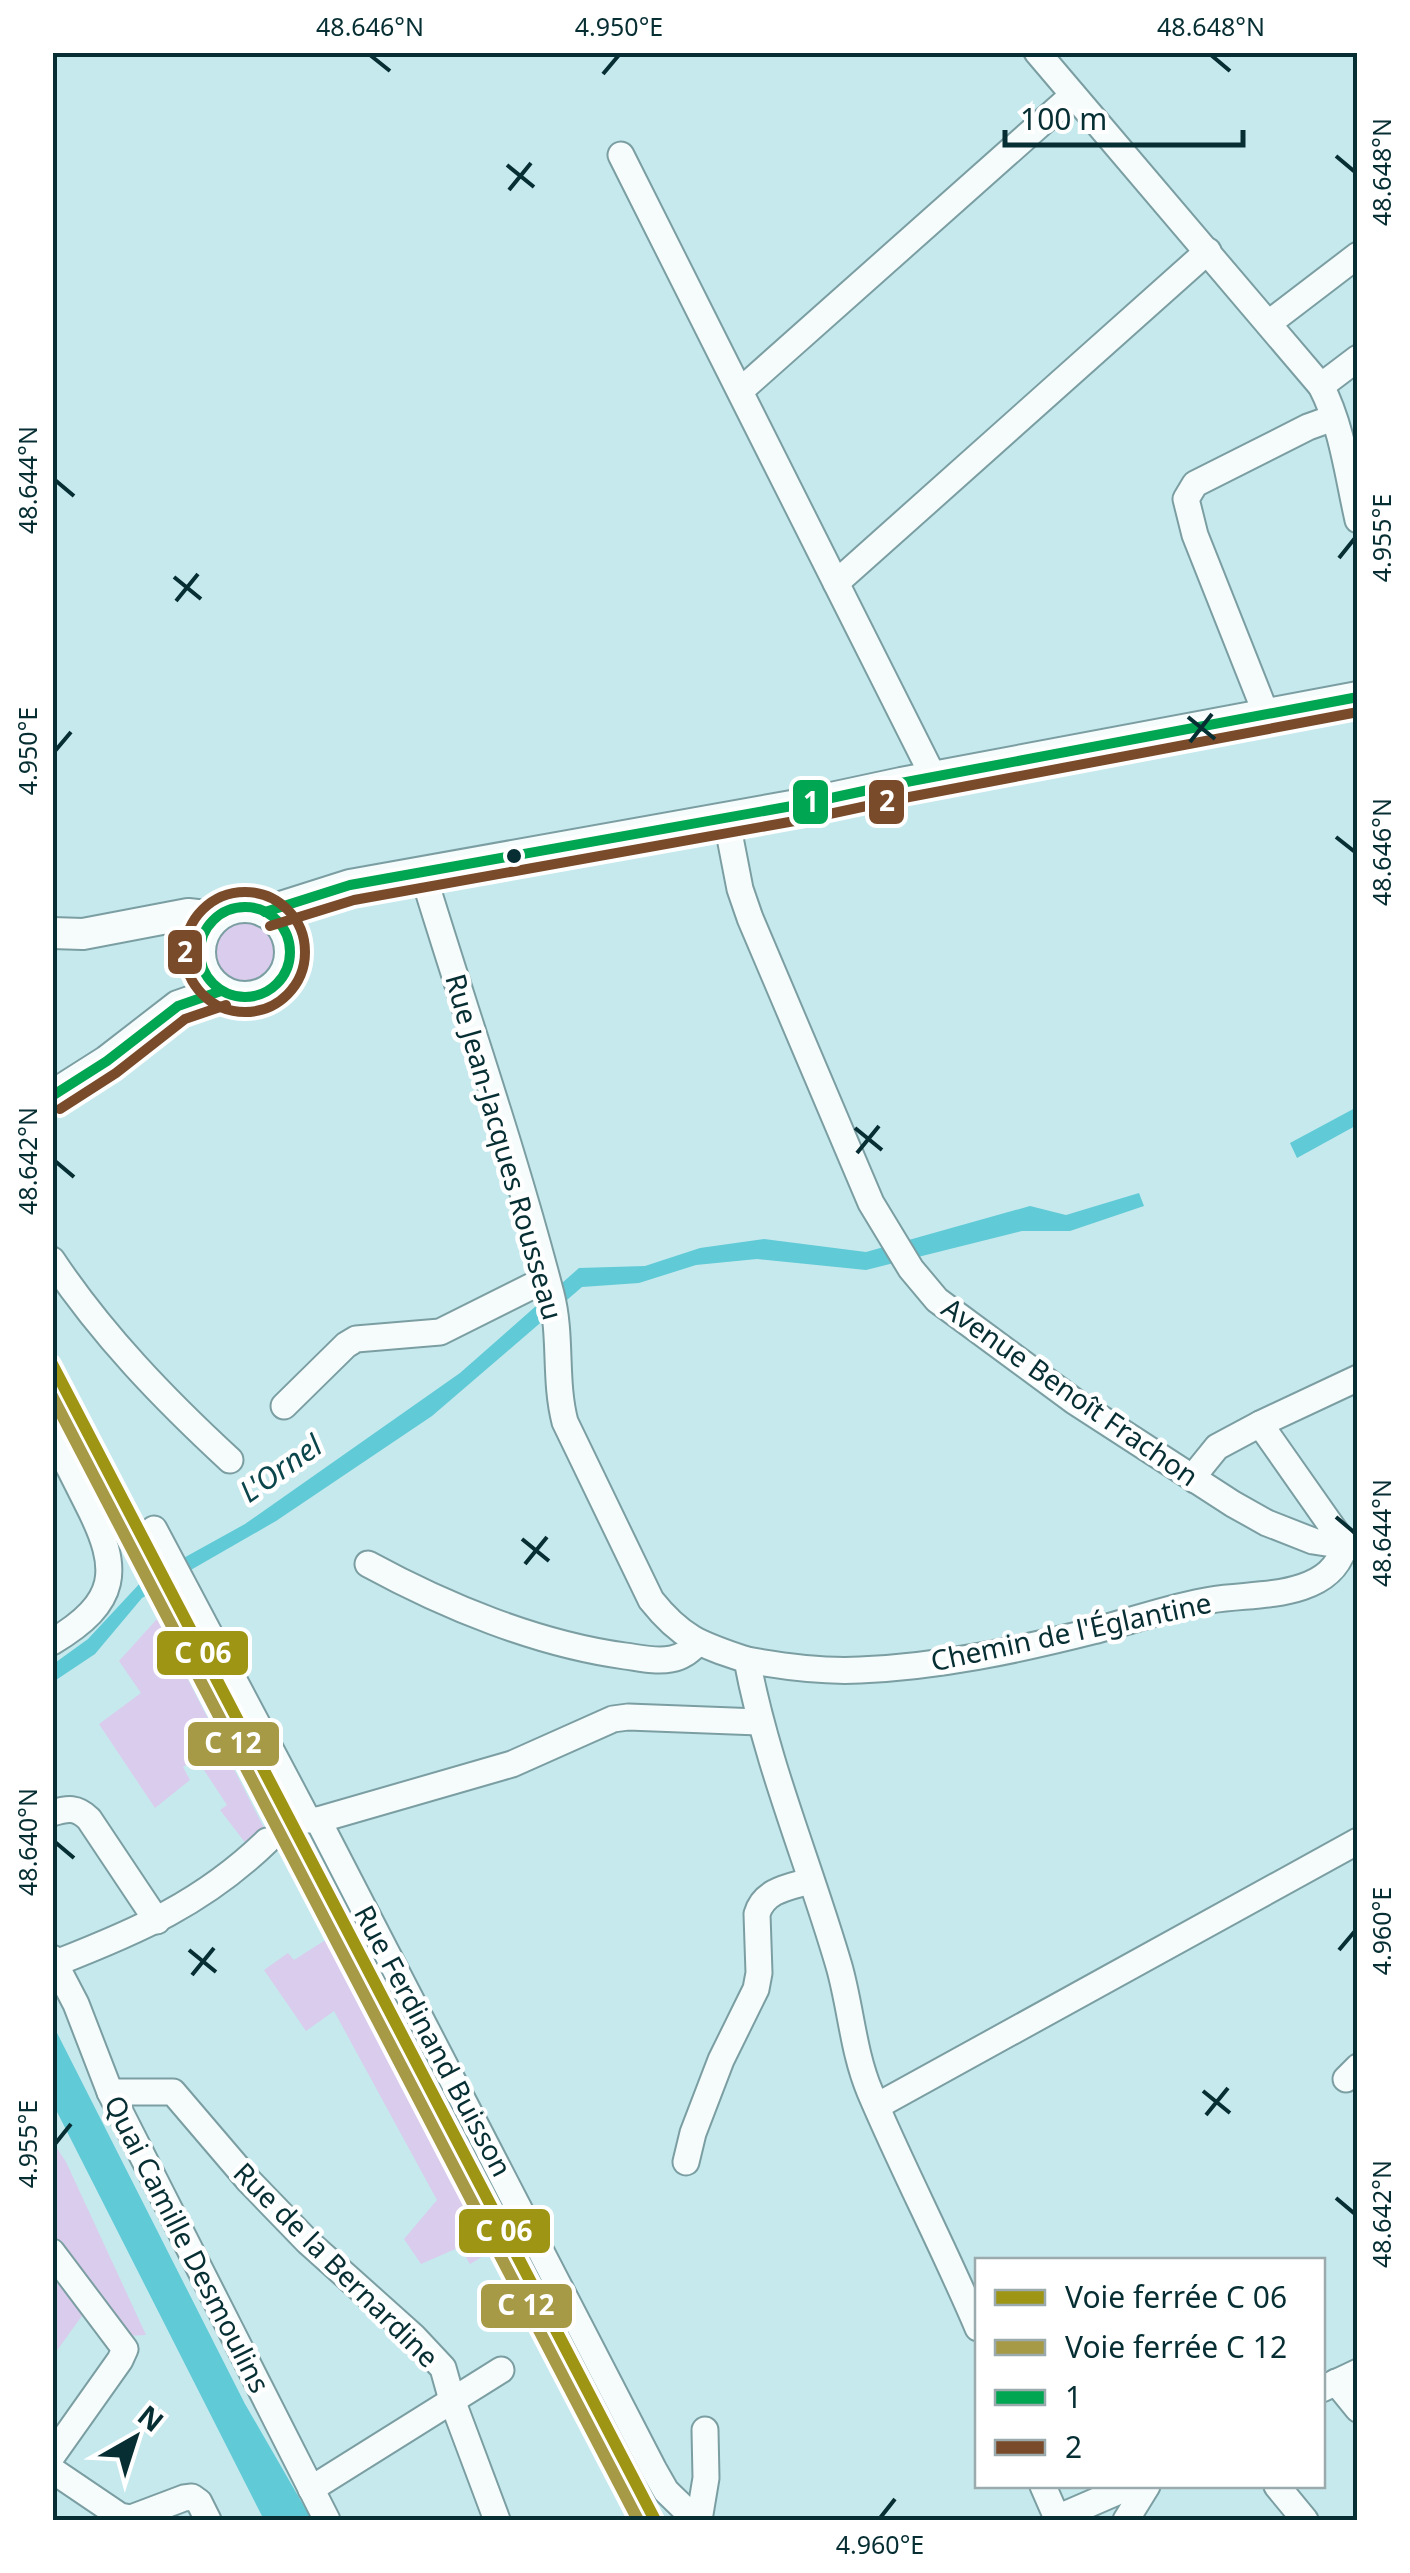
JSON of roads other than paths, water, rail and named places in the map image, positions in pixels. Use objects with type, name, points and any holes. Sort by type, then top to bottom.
[{"type":"main road","points":[[265,912],[328,891],[422,871],[726,818],[1358,698]]},
{"type":"main road","points":[[288,940],[306,912],[328,891]]},
{"type":"main road","points":[[156,921],[182,930],[200,957],[212,984],[242,997],[272,988],[286,970],[288,940],[280,923],[265,912],[246,906],[216,916],[204,931],[200,957],[178,1006]]},
{"type":"main road","points":[[52,933],[72,935],[188,914],[216,916]]},
{"type":"main road","points":[[52,1096],[107,1061],[178,1006],[222,990]]},
{"type":"street","points":[[1037,52],[1321,386],[1333,418],[1350,443],[1358,520]]},
{"type":"street","points":[[740,391],[1073,95]]},
{"type":"street","points":[[621,155],[933,776]]},
{"type":"street","points":[[836,583],[1208,251]]},
{"type":"street","points":[[1269,323],[1358,255]]},
{"type":"street","points":[[1321,386],[1358,358]]},
{"type":"street","points":[[1266,714],[1196,535],[1186,499],[1195,484],[1333,418]]},
{"type":"street","name":"Avenue Benoît Frachon","points":[[726,818],[750,918],[871,1202],[911,1270],[936,1300],[1074,1401],[1195,1480],[1267,1523],[1313,1541],[1350,1548]]},
{"type":"street","name":"Rue Jean-Jacques Rousseau","points":[[422,871],[521,1187],[550,1295],[560,1357],[560,1403],[573,1441],[651,1600],[664,1617],[698,1643],[747,1660]]},
{"type":"street","points":[[52,1260],[76,1296],[146,1378],[230,1460]]},
{"type":"street","points":[[284,1406],[356,1339],[440,1332],[550,1295]]},
{"type":"street","points":[[1195,1480],[1217,1447],[1358,1378]]},
{"type":"street","points":[[1260,1424],[1350,1548]]},
{"type":"street","points":[[52,1434],[99,1527],[110,1570],[109,1582],[97,1606],[52,1642]]},
{"type":"street","name":"Rue Ferdinand Buisson","points":[[154,1528],[313,1820],[654,2470],[666,2491],[698,2520]]},
{"type":"street","points":[[1276,1594],[1304,1566],[1313,1541]]},
{"type":"street","name":"Chemin de l'Églantine","points":[[747,1660],[820,1670],[920,1665],[1090,1632],[1210,1600],[1276,1594],[1302,1587],[1326,1576],[1350,1548]]},
{"type":"street","points":[[368,1564],[444,1601],[560,1642],[608,1654],[674,1659],[698,1643]]},
{"type":"street","points":[[747,1660],[759,1722],[839,1967],[869,2089],[975,2321]]},
{"type":"street","points":[[313,1820],[512,1764],[613,1720],[759,1722]]},
{"type":"street","points":[[52,1812],[72,1808],[89,1819],[157,1921]]},
{"type":"street","points":[[54,1960],[157,1921],[213,1887],[267,1841]]},
{"type":"street","points":[[877,2106],[1358,1841]]},
{"type":"street","points":[[686,2162],[720,2060],[756,1988],[760,1905],[768,1895],[810,1880]]},
{"type":"street","name":"Quai Camille Desmoulins","points":[[54,1960],[76,2004],[110,2092],[327,2520]]},
{"type":"street","name":"Rue de la Bernardine","points":[[110,2092],[173,2092],[249,2182],[443,2368],[497,2520]]},
{"type":"street","points":[[52,2252],[125,2349],[52,2456]]},
{"type":"street","points":[[311,2489],[501,2370]]},
{"type":"street","points":[[1339,2381],[1358,2409]]},
{"type":"street","name":"Rue Ferdinand Buisson","points":[[698,2520],[706,2478],[705,2430]]},
{"type":"street","points":[[52,2470],[120,2516],[132,2518],[192,2497],[208,2520]]},
{"type":"street","points":[[1044,2488],[1057,2520],[1126,2488]]},
{"type":"street","points":[[1126,2520],[1146,2488]]},
{"type":"street","points":[[1279,2488],[1306,2520]]},
{"type":"water","points":[[1357,1107],[1357,1125],[1297,1158],[1290,1143]]},
{"type":"water","points":[[1139,1193],[1144,1206],[1070,1231],[1022,1231],[866,1270],[757,1259],[696,1265],[639,1283],[582,1287],[432,1416],[276,1521],[142,1598],[95,1654],[53,1682],[52,1665],[88,1639],[142,1581],[245,1524],[460,1373],[579,1268],[645,1266],[700,1248],[764,1239],[866,1252],[1030,1206],[1066,1215]]},
{"type":"water","points":[[52,2023],[245,2404],[312,2520],[264,2520],[53,2104]]},
{"type":"water label","name":"L'Ornel","points":[[281,1469]]}]
